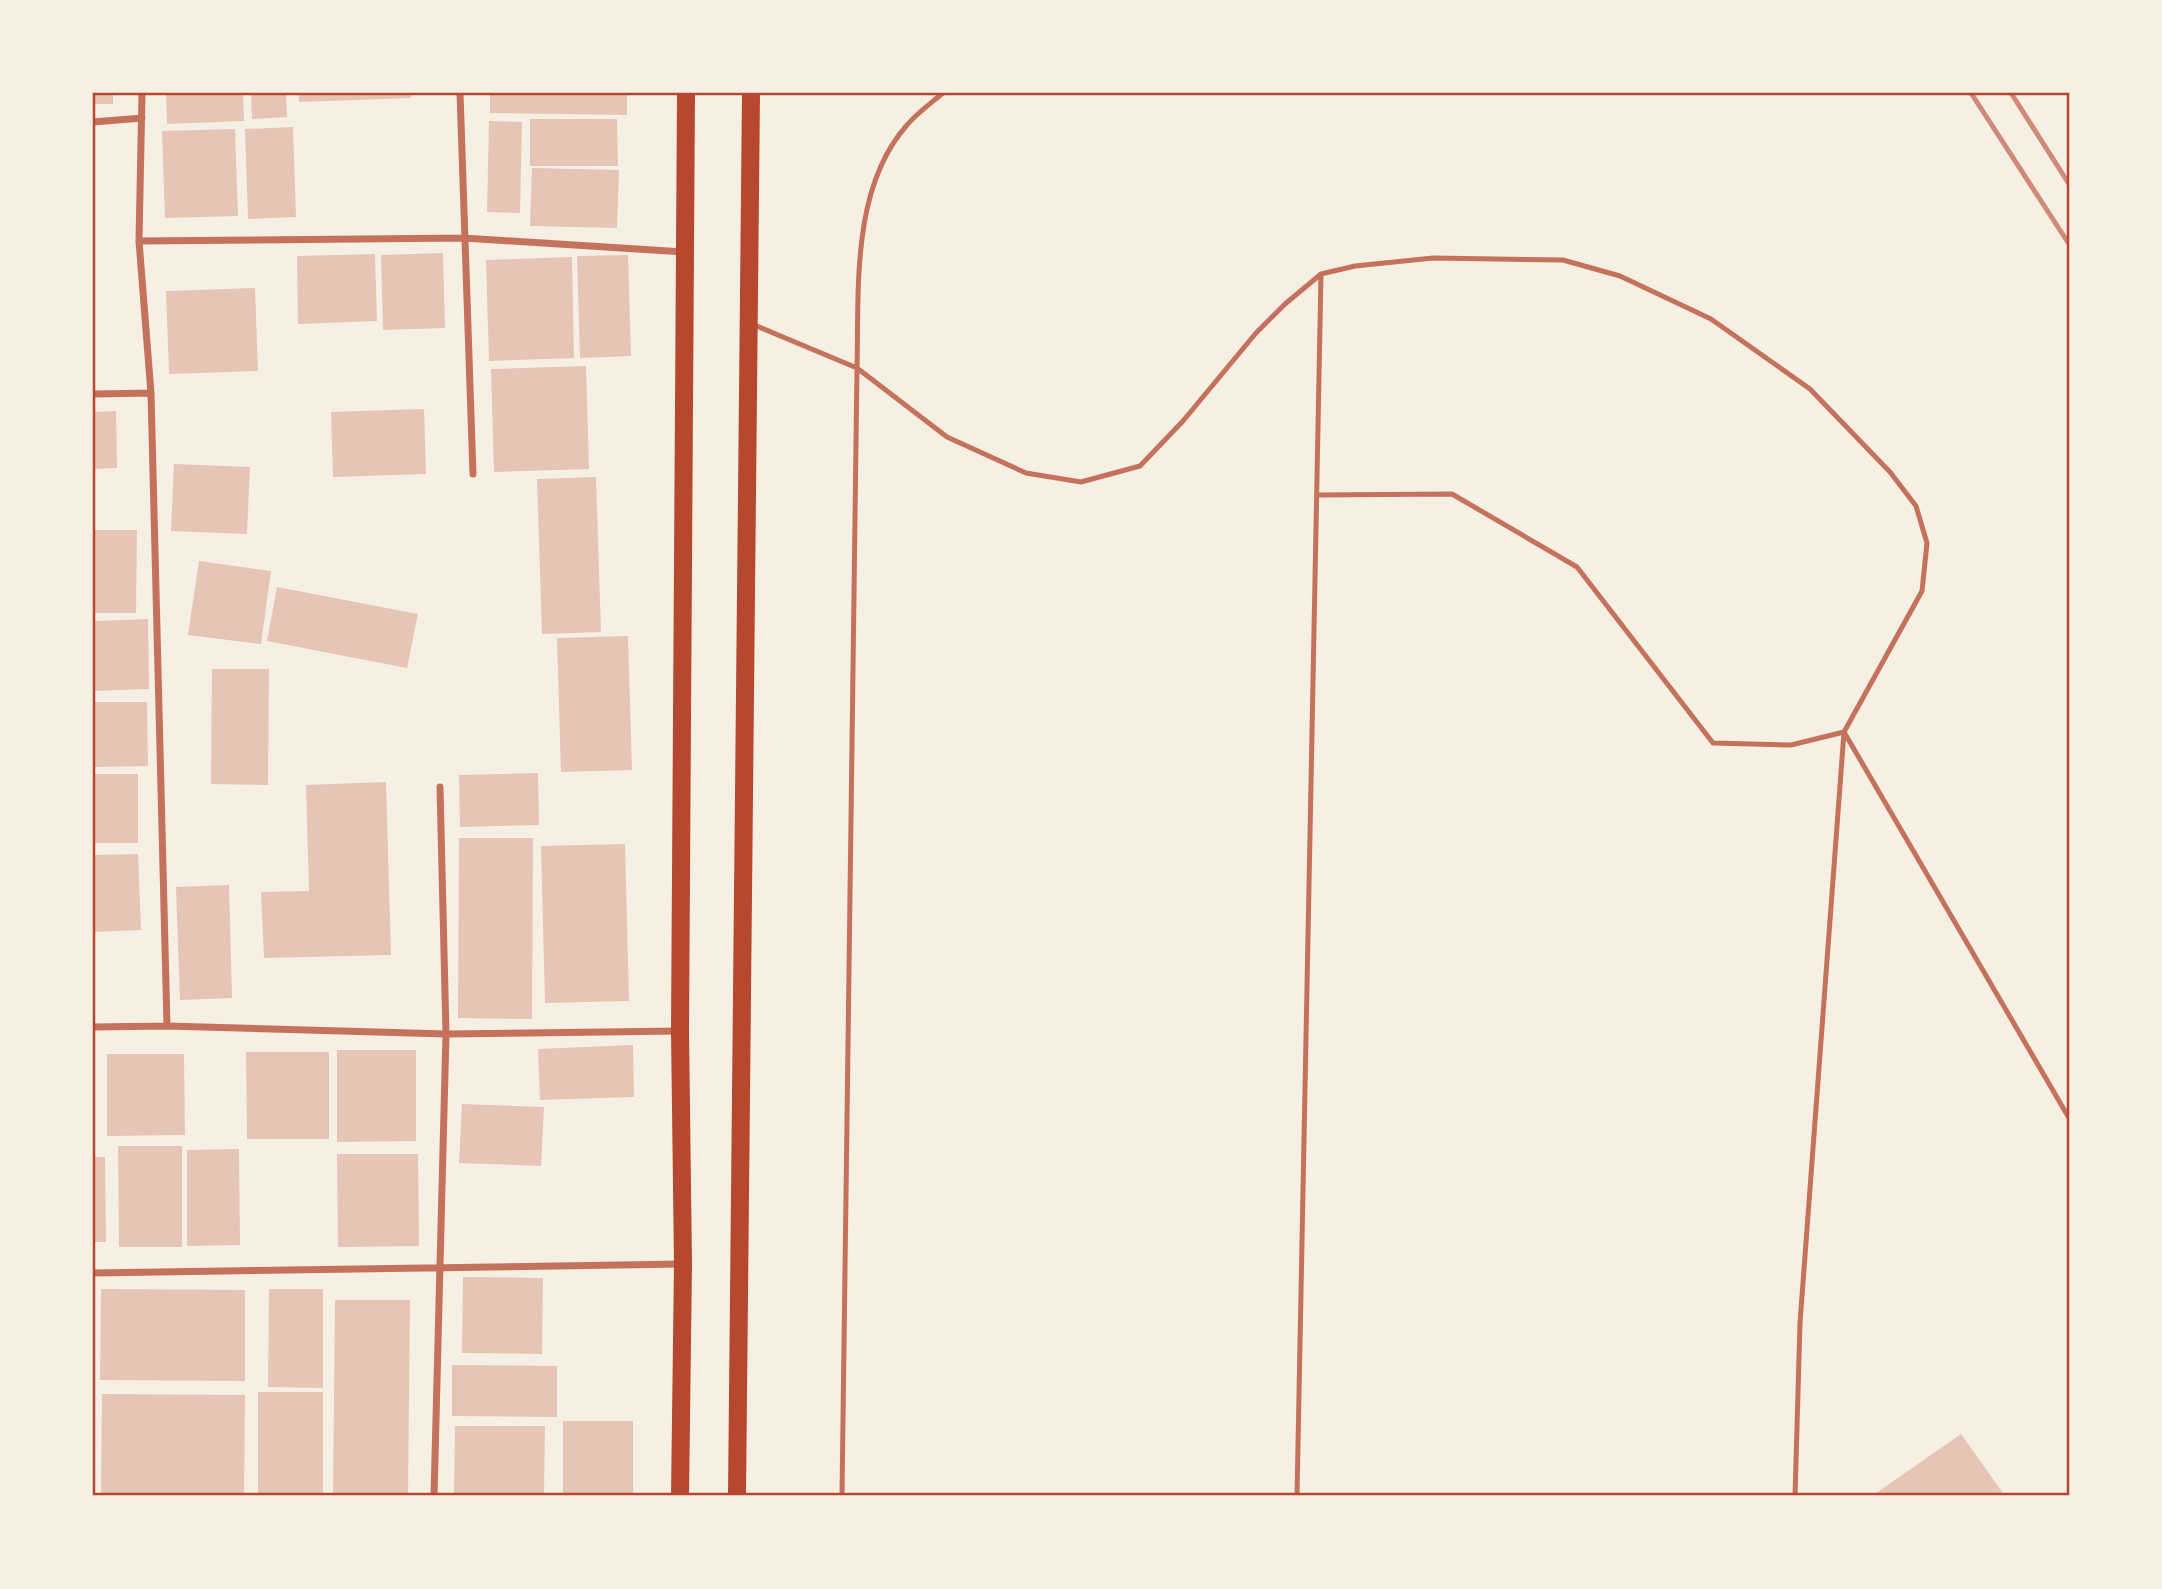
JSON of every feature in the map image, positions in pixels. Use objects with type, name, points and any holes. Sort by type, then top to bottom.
[{"type":"main road","points":[[680,1496],[686,93]]},
{"type":"main road","points":[[737,1496],[751,93]]},
{"type":"street","points":[[142,93],[139,241],[151,393],[167,1026]]},
{"type":"street","points":[[460,93],[473,474]]},
{"type":"street","points":[[93,122],[142,118]]},
{"type":"street","points":[[139,241],[464,238],[684,252]]},
{"type":"street","points":[[93,394],[151,393]]},
{"type":"street","points":[[434,1496],[446,1034],[440,787]]},
{"type":"street","points":[[93,1027],[167,1026],[446,1034],[680,1031]]},
{"type":"street","points":[[93,1273],[683,1264]]},
{"type":"lane","points":[[842,1496],[856,368],[861,241],[877,170],[906,125],[943,93]]},
{"type":"lane","points":[[749,323],[856,368],[947,437],[1026,473],[1081,482],[1140,467],[1183,421],[1256,332],[1321,274],[1355,267],[1433,258],[1563,260],[1620,276],[1711,319],[1810,389],[1890,472],[1916,506],[1927,543],[1922,591],[1844,732],[1800,1323],[1795,1496]]},
{"type":"lane","points":[[1297,1496],[1321,274]]},
{"type":"lane","points":[[1317,495],[1452,494],[1577,567],[1713,743],[1791,745],[1844,732]]},
{"type":"lane","points":[[1844,732],[2069,1118]]},
{"type":"building","points":[[93,93],[113,93],[113,104],[93,104]]},
{"type":"building","points":[[166,93],[243,93],[244,121],[167,124]]},
{"type":"building","points":[[251,93],[286,93],[287,117],[252,119]]},
{"type":"building","points":[[299,93],[411,93],[411,98],[299,102]]},
{"type":"building","points":[[490,93],[627,93],[627,115],[490,113]]},
{"type":"building","points":[[530,119],[617,119],[618,166],[530,166]]},
{"type":"building","points":[[489,121],[522,122],[520,213],[487,212]]},
{"type":"building","points":[[293,127],[296,217],[248,219],[245,129]]},
{"type":"building","points":[[235,129],[238,216],[165,218],[162,131]]},
{"type":"building","points":[[532,168],[619,170],[617,228],[530,226]]},
{"type":"building","points":[[443,253],[445,328],[383,330],[381,255]]},
{"type":"building","points":[[375,254],[377,321],[298,324],[297,256]]},
{"type":"building","points":[[628,255],[631,356],[580,358],[577,256]]},
{"type":"building","points":[[572,257],[574,358],[489,361],[486,260]]},
{"type":"building","points":[[255,288],[258,371],[169,374],[166,291]]},
{"type":"building","points":[[586,366],[589,469],[494,472],[491,369]]},
{"type":"building","points":[[424,409],[426,474],[333,477],[331,412]]},
{"type":"building","points":[[116,411],[117,468],[93,469],[93,412]]},
{"type":"building","points":[[174,464],[250,467],[247,534],[171,531]]},
{"type":"building","points":[[596,477],[601,632],[542,634],[537,479]]},
{"type":"building","points":[[93,530],[137,530],[136,613],[93,613]]},
{"type":"building","points":[[199,561],[271,571],[261,644],[188,635]]},
{"type":"building","points":[[277,587],[418,614],[407,668],[267,641]]},
{"type":"building","points":[[148,619],[149,689],[93,691],[93,621]]},
{"type":"building","points":[[628,636],[632,770],[561,772],[557,638]]},
{"type":"building","points":[[212,669],[269,669],[268,785],[211,784]]},
{"type":"building","points":[[93,702],[147,702],[148,766],[93,767]]},
{"type":"building","points":[[538,773],[539,825],[460,827],[459,775]]},
{"type":"building","points":[[93,774],[138,774],[138,843],[93,843]]},
{"type":"building","points":[[386,782],[391,955],[264,958],[261,892],[309,891],[306,785]]},
{"type":"building","points":[[459,838],[533,838],[532,1019],[458,1018]]},
{"type":"building","points":[[625,844],[629,1001],[545,1003],[541,846]]},
{"type":"building","points":[[138,854],[141,930],[93,932],[93,855]]},
{"type":"building","points":[[229,885],[232,998],[180,1000],[176,887]]},
{"type":"building","points":[[633,1045],[634,1097],[540,1100],[538,1049]]},
{"type":"building","points":[[337,1050],[416,1050],[416,1141],[337,1142]]},
{"type":"building","points":[[246,1052],[329,1052],[329,1139],[247,1139]]},
{"type":"building","points":[[107,1054],[184,1054],[185,1135],[107,1136]]},
{"type":"building","points":[[462,1104],[544,1107],[541,1166],[459,1163]]},
{"type":"building","points":[[118,1146],[182,1146],[182,1247],[119,1247]]},
{"type":"building","points":[[239,1149],[240,1245],[187,1246],[187,1150]]},
{"type":"building","points":[[337,1154],[418,1154],[419,1246],[338,1247]]},
{"type":"building","points":[[93,1157],[105,1157],[106,1242],[93,1242]]},
{"type":"building","points":[[463,1277],[543,1278],[542,1354],[462,1353]]},
{"type":"building","points":[[101,1289],[245,1290],[245,1381],[100,1380]]},
{"type":"building","points":[[269,1289],[323,1289],[323,1388],[268,1387]]},
{"type":"building","points":[[335,1300],[410,1300],[408,1496],[333,1496]]},
{"type":"building","points":[[452,1365],[557,1366],[557,1417],[452,1416]]},
{"type":"building","points":[[258,1392],[323,1392],[323,1496],[258,1496]]},
{"type":"building","points":[[102,1394],[245,1395],[244,1496],[101,1496]]},
{"type":"building","points":[[563,1421],[633,1421],[633,1495],[563,1495]]},
{"type":"building","points":[[455,1426],[545,1426],[544,1494],[454,1493]]},
{"type":"building","points":[[1961,1434],[2005,1496],[1872,1496]]},
{"type":"railway","points":[[1971,93],[2069,244]]},
{"type":"railway","points":[[2011,93],[2069,184]]}]
